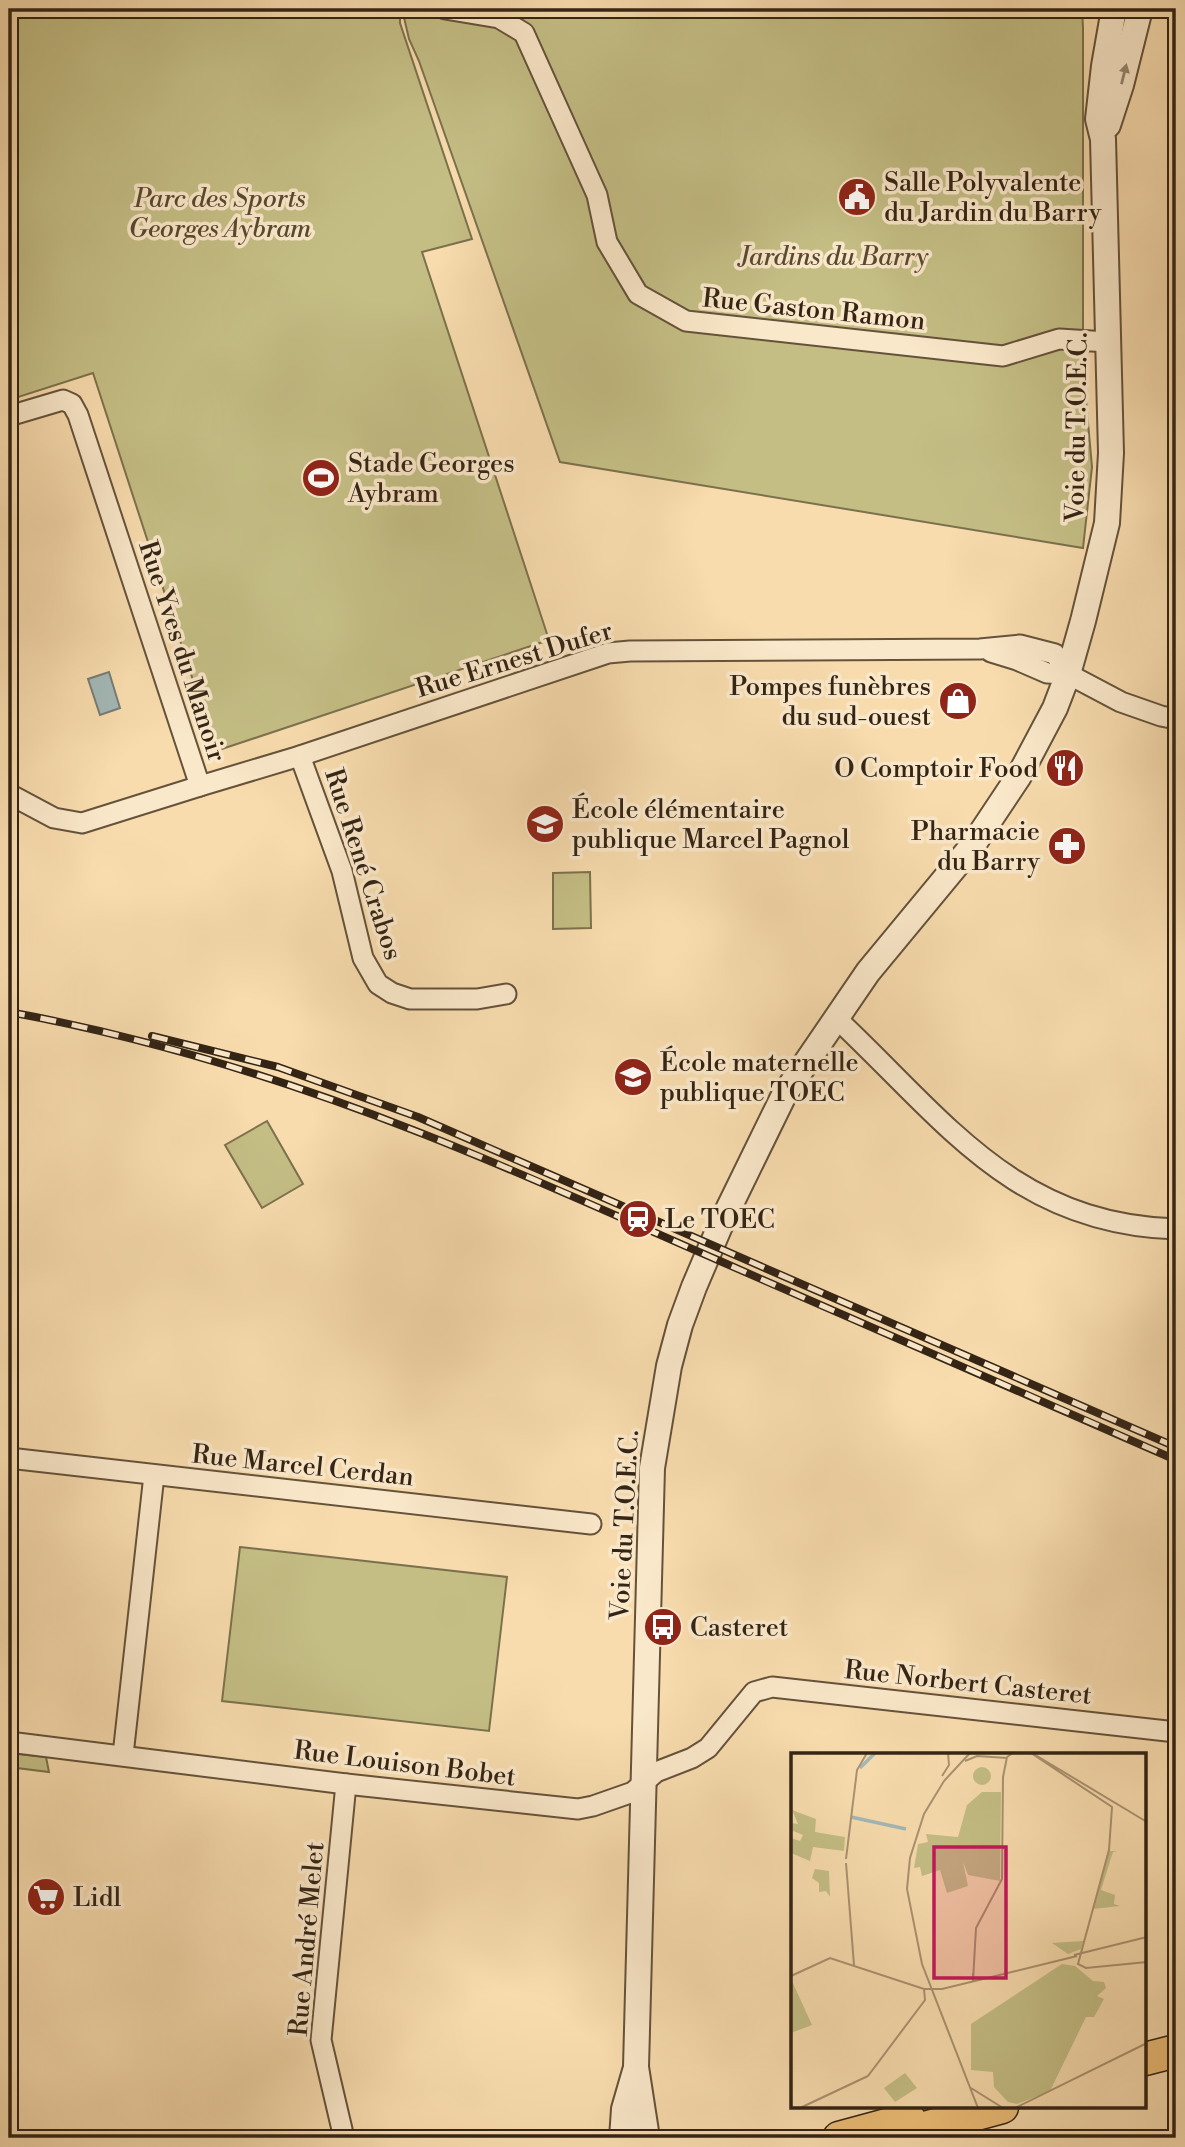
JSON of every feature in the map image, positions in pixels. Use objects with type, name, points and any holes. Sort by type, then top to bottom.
[{"type":"main road","points":[[1146,2059],[1176,2050]]},
{"type":"main road","points":[[1146,2070],[1176,2062]]},
{"type":"main road","points":[[839,2138],[947,2108]]},
{"type":"main road","points":[[888,2138],[998,2108]]},
{"type":"street","name":"Rue Gaston Ramon","points":[[444,9],[499,18],[524,33],[597,195],[607,242],[638,294],[685,321],[1003,356],[1059,340],[1108,342]]},
{"type":"street","name":"Voie du T.O.E.C.","points":[[647,2138],[636,2067],[652,1468],[669,1366],[694,1287],[751,1160],[784,1095],[868,972],[973,845],[1019,776],[1055,708],[1068,674],[1107,523],[1111,453],[1103,139],[1098,118],[1114,9]]},
{"type":"street","name":"Voie du T.O.E.C.","points":[[1103,139],[1121,85],[1140,9]]},
{"type":"street","name":"Rue Yves du Manoir","points":[[9,416],[63,400],[72,404],[78,415],[200,786],[82,823],[54,818],[9,794]]},
{"type":"street","name":"Rue Ernest Dufer","points":[[200,786],[300,756],[608,653],[630,651],[980,649],[1020,645],[1055,654],[1068,674],[1121,702],[1176,719]]},
{"type":"street","name":"Rue René Crabos","points":[[300,756],[342,872],[363,958],[378,984],[410,999],[477,999],[506,994]]},
{"type":"street","points":[[835,1017],[946,1127],[989,1164],[1026,1189],[1062,1207],[1096,1218],[1176,1229]]},
{"type":"street","name":"Rue Marcel Cerdan","points":[[9,1458],[592,1524]]},
{"type":"street","points":[[123,1755],[154,1475]]},
{"type":"street","name":"Rue Norbert Casteret","points":[[754,1692],[772,1687],[1176,1732]]},
{"type":"street","name":"Rue Louison Bobet","points":[[9,1742],[346,1784],[578,1809],[633,1792],[656,1772],[692,1758],[708,1748],[754,1692]]},
{"type":"street","name":"Rue André Melet","points":[[344,2138],[321,2040],[346,1784]]},
{"type":"street","name":"Voie du T.O.E.C.","points":[[622,2138],[624,2109],[636,2067]]},
{"type":"green space","name":"Parc des Sports Georges Aybram","points":[[9,9],[400,9],[400,23],[472,239],[422,252],[549,640],[216,751],[93,373],[9,400]]},
{"type":"green space","name":"Jardins du Barry","points":[[402,9],[1082,9],[1083,367],[1092,467],[1083,548],[560,462],[409,39]]},
{"type":"green space","points":[[590,872],[591,928],[553,929],[553,873]]},
{"type":"green space","points":[[267,1121],[303,1184],[262,1208],[225,1145]]},
{"type":"green space","points":[[240,1547],[507,1577],[489,1731],[222,1701]]},
{"type":"green space","points":[[9,1753],[46,1757],[49,1772],[9,1767]]},
{"type":"shaded area","points":[[109,672],[120,708],[100,715],[88,679]]},
{"type":"railway","points":[[9,1012],[112,1034],[214,1061],[364,1111],[529,1177],[1176,1460]]},
{"type":"railway","points":[[152,1036],[278,1067],[418,1117],[1176,1447]]},
{"type":"place","name":"Salle Polyvalente du Jardin du Barry","points":[[857,197]]},
{"type":"place","name":"Stade Georges Aybram","points":[[321,478]]},
{"type":"place","name":"Pompes funèbres du sud-ouest","points":[[958,701]]},
{"type":"place","name":"O Comptoir Food","points":[[1065,768]]},
{"type":"place","name":"École élémentaire publique Marcel Pagnol","points":[[545,824]]},
{"type":"place","name":"Pharmacie du Barry","points":[[1067,846]]},
{"type":"place","name":"École maternelle publique TOEC","points":[[633,1077]]},
{"type":"place","name":"Le TOEC","points":[[638,1219]]},
{"type":"place","name":"Casteret","points":[[663,1627]]},
{"type":"place","name":"Lidl","points":[[46,1897]]}]
